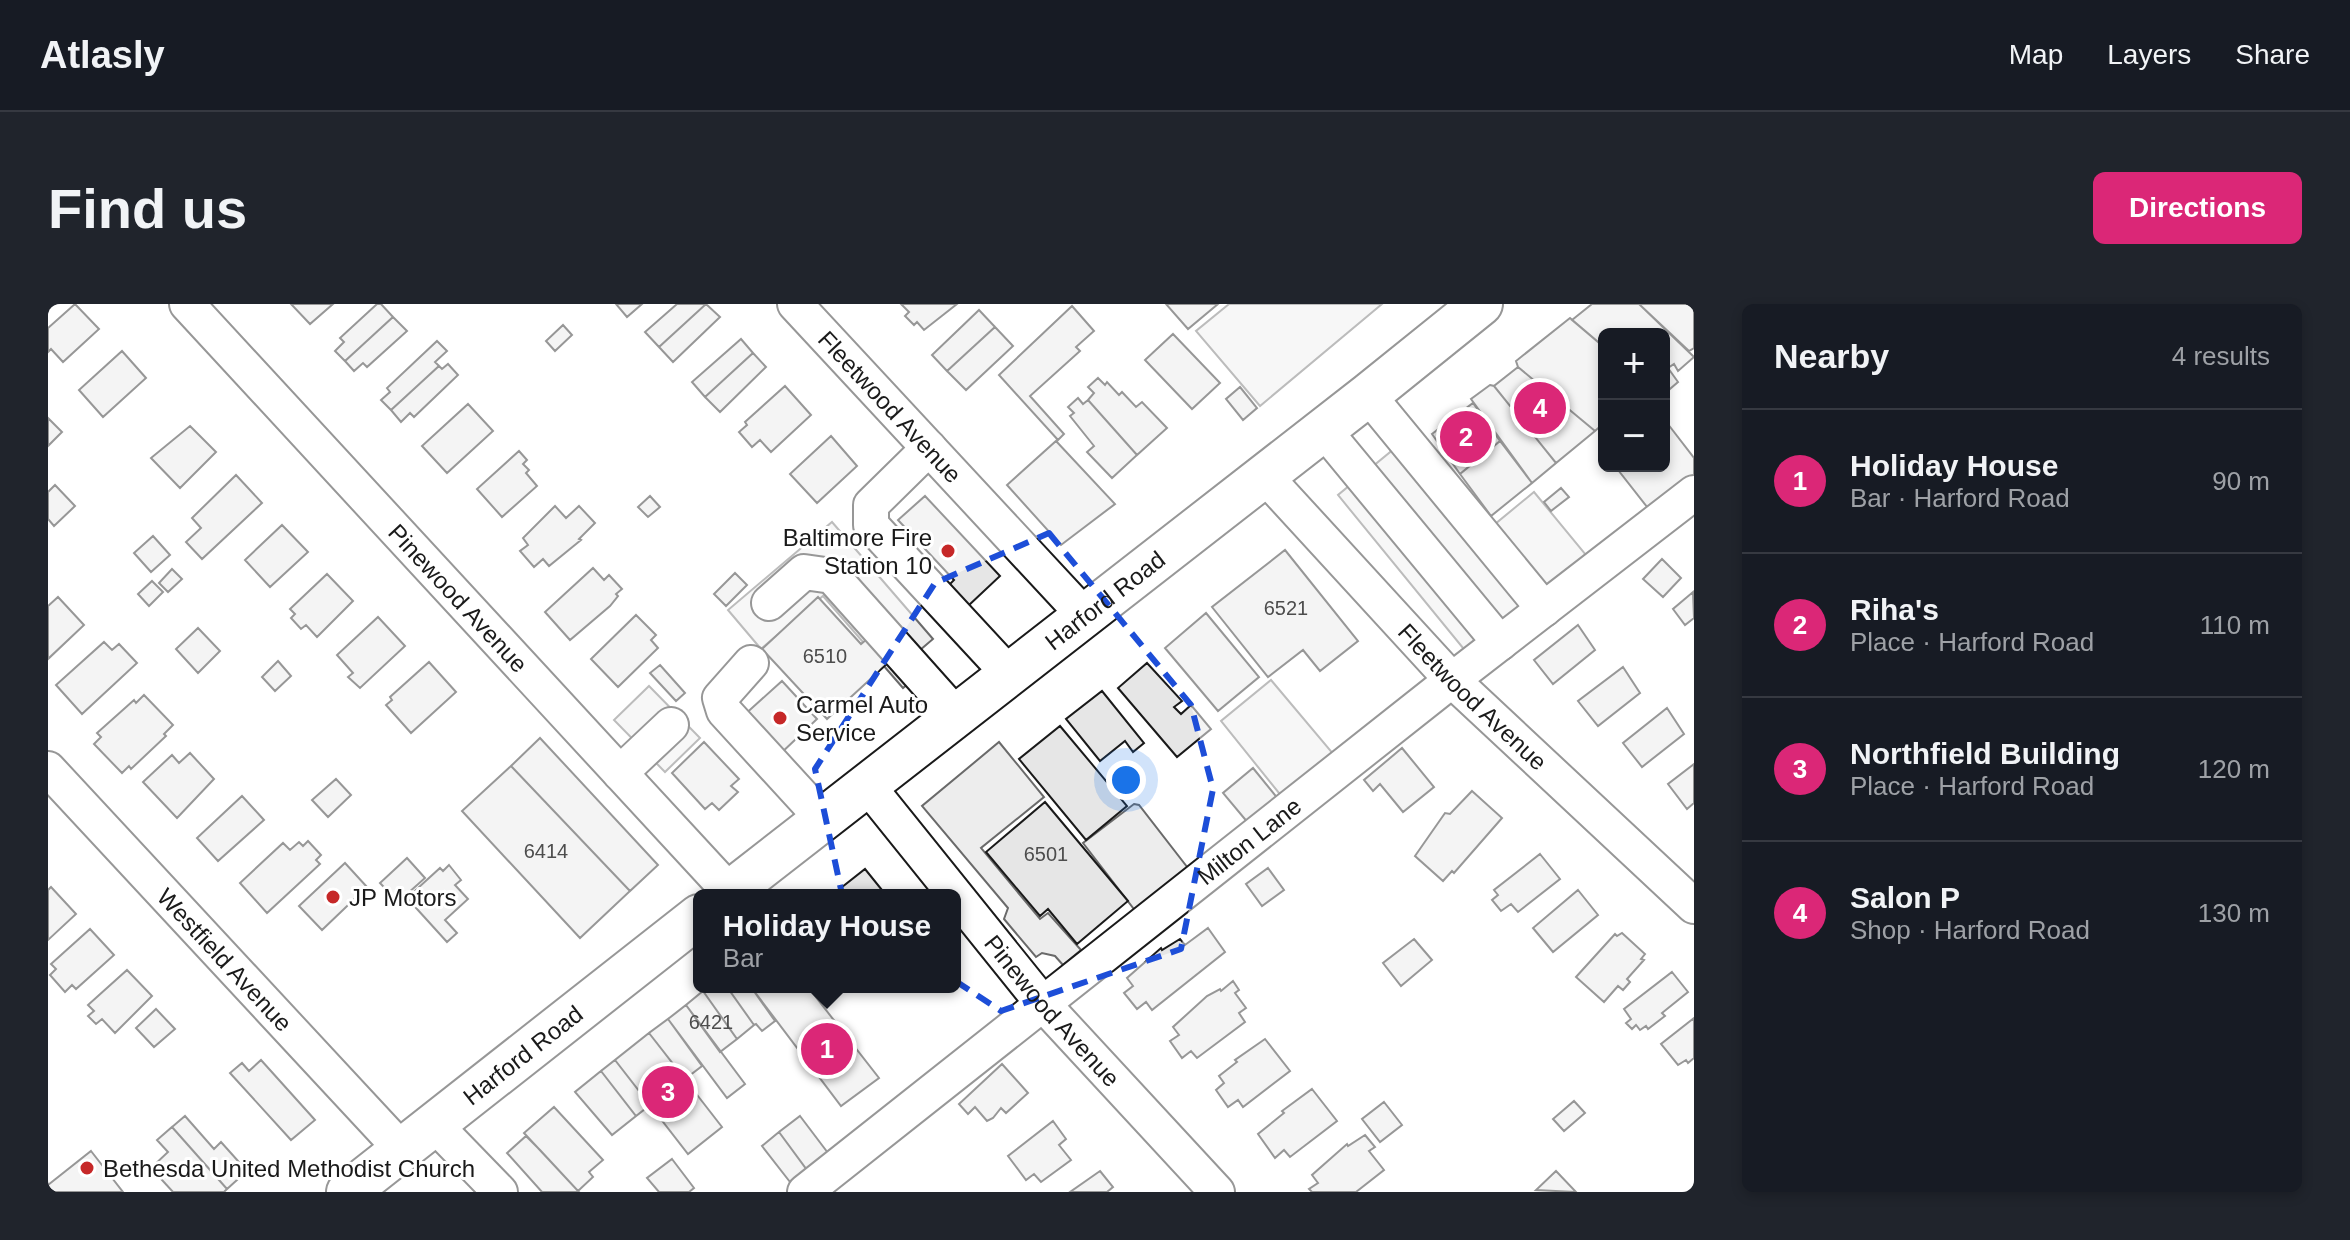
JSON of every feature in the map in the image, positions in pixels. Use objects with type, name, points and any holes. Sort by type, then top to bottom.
[{"type":"main road","name":"Harford Road","points":[[733,889],[1481,304]]},
{"type":"main road","name":"Harford Road","points":[[348,1192],[693,921]]},
{"type":"street","name":"Pinewood Avenue","points":[[187,304],[620,773],[709,889]]},
{"type":"street","name":"Fleetwood Avenue","points":[[811,309],[929,448],[1084,615]]},
{"type":"street","points":[[1368,395],[1544,609]]},
{"type":"street","points":[[1323,429],[1500,643]]},
{"type":"street","points":[[929,448],[871,505],[871,525],[1009,674]]},
{"type":"street","name":"Fleetwood Avenue","points":[[1263,474],[1452,680],[1694,906]]},
{"type":"street","name":"Milton Lane","points":[[805,1192],[1452,680],[1694,493]]},
{"type":"street","points":[[769,603],[804,572],[832,576],[956,715]]},
{"type":"street","points":[[751,663],[720,698],[724,711],[823,819]]},
{"type":"street","points":[[620,773],[671,725]]},
{"type":"street","name":"Westfield Avenue","points":[[48,769],[402,1150]]},
{"type":"street","name":"Pinewood Avenue","points":[[867,785],[951,889]]},
{"type":"street","name":"Pinewood Avenue","points":[[961,902],[1044,1005],[1217,1192]]},
{"type":"street","points":[[434,1124],[500,1192]]},
{"type":"highlighted area","points":[[1049,533],[1191,705],[1213,789],[1181,949],[1001,1011],[845,908],[815,769],[935,583]]},
{"type":"shaded area","points":[[1229,304],[1382,304],[1260,406],[1196,331]]},
{"type":"shaded area","points":[[1417,430],[1495,524],[1534,492],[1591,561],[1472,659],[1338,495]]},
{"type":"shaded area","points":[[832,522],[933,639],[919,651],[930,665],[903,688],[823,596],[761,649],[728,610]]},
{"type":"shaded area","points":[[1271,680],[1335,756],[1283,798],[1221,721]]},
{"type":"shaded area","points":[[649,686],[700,738],[665,772],[614,720]]},
{"type":"shaded area","points":[[999,742],[1044,797],[981,848],[1040,919],[1048,913],[1081,950],[1063,965],[1055,956],[1042,953],[1036,957],[1004,919],[1008,908],[922,806]]},
{"type":"shaded area","points":[[1134,804],[1139,805],[1191,872],[1137,913],[1083,843]]},
{"type":"building","points":[[75,304],[99,329],[63,362],[51,349],[48,352],[48,328]]},
{"type":"building","points":[[291,304],[333,304],[310,324]]},
{"type":"building","points":[[377,304],[381,304],[393,317],[345,361],[335,351],[344,342],[340,338]]},
{"type":"building","points":[[616,304],[642,304],[627,317]]},
{"type":"building","points":[[677,304],[706,304],[659,347],[645,332]]},
{"type":"building","points":[[706,304],[720,317],[673,362],[659,347]]},
{"type":"building","points":[[901,304],[957,304],[924,330],[905,316],[909,312]]},
{"type":"building","points":[[1166,304],[1218,304],[1188,329]]},
{"type":"building","points":[[1592,304],[1639,304],[1664,328],[1598,328],[1598,342],[1572,320]]},
{"type":"building","points":[[1639,304],[1689,304],[1694,309],[1694,348],[1689,351],[1670,333],[1670,328],[1665,328]]},
{"type":"building","points":[[1072,306],[1094,331],[1076,347],[1080,351],[1030,396],[1064,434],[1058,440],[999,375]]},
{"type":"building","points":[[979,310],[995,327],[947,371],[932,355]]},
{"type":"building","points":[[393,317],[407,331],[367,367],[363,363],[354,371],[345,361]]},
{"type":"building","points":[[1570,318],[1598,342],[1598,428],[1595,431],[1518,367],[1516,361]]},
{"type":"building","points":[[563,325],[572,335],[555,351],[546,341]]},
{"type":"building","points":[[995,327],[1013,346],[966,390],[947,371]]},
{"type":"building","points":[[1173,334],[1220,383],[1192,409],[1145,360]]},
{"type":"building","points":[[1670,334],[1694,357],[1678,371],[1674,364],[1670,367]]},
{"type":"building","points":[[741,339],[753,353],[705,397],[692,382]]},
{"type":"building","points":[[437,341],[447,351],[435,362],[439,366],[391,410],[381,400],[390,392],[387,388]]},
{"type":"building","points":[[122,351],[146,378],[103,417],[79,390]]},
{"type":"building","points":[[753,353],[766,367],[720,412],[705,397]]},
{"type":"building","points":[[448,364],[458,375],[414,417],[410,413],[401,422],[391,410],[439,366],[442,369]]},
{"type":"building","points":[[1518,367],[1595,431],[1556,463],[1494,386]]},
{"type":"building","points":[[1670,371],[1678,382],[1670,389]]},
{"type":"building","points":[[1098,378],[1105,385],[1107,382],[1119,395],[1122,392],[1136,407],[1142,402],[1167,428],[1137,455],[1088,400],[1094,393],[1088,387]]},
{"type":"building","points":[[1490,385],[1494,386],[1556,463],[1532,483],[1471,399]]},
{"type":"building","points":[[785,386],[811,415],[771,452],[760,440],[752,447],[739,432],[747,425],[745,422]]},
{"type":"building","points":[[1240,387],[1257,408],[1243,420],[1226,399]]},
{"type":"building","points":[[1078,398],[1083,404],[1088,400],[1137,455],[1112,478],[1087,452],[1094,446],[1070,416],[1074,413],[1068,407]]},
{"type":"building","points":[[1473,403],[1500,441],[1460,474],[1432,434]]},
{"type":"building","points":[[468,404],[493,431],[447,473],[422,446]]},
{"type":"building","points":[[48,418],[62,432],[48,446]]},
{"type":"building","points":[[190,426],[216,452],[180,488],[151,458]]},
{"type":"building","points":[[1670,427],[1694,458],[1694,479],[1651,512],[1620,472],[1670,472]]},
{"type":"building","points":[[831,436],[857,466],[817,503],[790,474]]},
{"type":"building","points":[[1056,441],[1115,504],[1061,545],[1007,485]]},
{"type":"building","points":[[1500,441],[1532,483],[1491,516],[1460,474]]},
{"type":"building","points":[[519,451],[527,460],[523,464],[529,470],[526,473],[537,486],[502,517],[477,489]]},
{"type":"building","points":[[236,475],[262,503],[202,559],[186,542],[201,528],[192,518]]},
{"type":"building","points":[[55,485],[75,506],[54,526],[48,519],[48,492]]},
{"type":"building","points":[[1561,488],[1569,497],[1551,511],[1544,502]]},
{"type":"building","points":[[650,496],[660,507],[648,517],[638,507]]},
{"type":"building","points":[[925,496],[1000,576],[968,606],[949,585],[954,580],[898,520]]},
{"type":"building","points":[[555,506],[566,518],[579,506],[595,523],[581,540],[549,566],[543,559],[534,567],[520,551],[528,545],[523,538]]},
{"type":"building","points":[[282,525],[308,552],[270,587],[245,560]]},
{"type":"building","points":[[153,536],[170,555],[151,572],[134,553]]},
{"type":"building","points":[[1285,550],[1358,641],[1320,671],[1303,650],[1268,677],[1212,607]]},
{"type":"building","points":[[1662,559],[1681,578],[1663,597],[1643,579]]},
{"type":"building","points":[[593,568],[604,580],[609,575],[622,589],[610,606],[570,640],[545,612]]},
{"type":"building","points":[[172,569],[182,579],[168,592],[159,583]]},
{"type":"building","points":[[735,573],[747,585],[726,606],[714,594]]},
{"type":"building","points":[[327,574],[353,601],[317,637],[306,625],[301,629],[291,618],[295,614],[290,609]]},
{"type":"building","points":[[152,581],[163,592],[149,606],[138,594]]},
{"type":"building","points":[[1693,592],[1694,618],[1685,625],[1673,609]]},
{"type":"building","points":[[58,597],[84,625],[48,659],[48,606]]},
{"type":"building","points":[[818,597],[861,644],[867,639],[889,662],[827,719],[762,649]]},
{"type":"building","points":[[1206,613],[1259,677],[1218,711],[1165,648]]},
{"type":"building","points":[[636,615],[656,635],[651,640],[658,648],[618,687],[591,659]]},
{"type":"building","points":[[378,617],[405,646],[360,688],[348,677],[353,673],[337,655]]},
{"type":"building","points":[[1578,625],[1595,650],[1553,684],[1534,660]]},
{"type":"building","points":[[198,628],[220,651],[198,673],[176,649]]},
{"type":"building","points":[[104,642],[112,650],[119,644],[137,663],[82,714],[56,685]]},
{"type":"building","points":[[278,661],[291,676],[275,691],[262,677]]},
{"type":"building","points":[[429,662],[456,692],[411,733],[386,705],[392,700],[390,697]]},
{"type":"building","points":[[1147,663],[1182,701],[1174,707],[1181,714],[1191,705],[1211,729],[1177,757],[1118,688]]},
{"type":"building","points":[[660,665],[685,693],[676,701],[650,673]]},
{"type":"building","points":[[1623,667],[1640,693],[1598,726],[1578,701]]},
{"type":"building","name":"Carmel Auto Service","points":[[782,681],[817,719],[778,756],[742,717]]},
{"type":"building","points":[[1102,691],[1144,743],[1133,752],[1125,741],[1100,761],[1066,719]]},
{"type":"building","points":[[144,695],[173,725],[164,734],[166,736],[131,769],[129,766],[122,773],[94,744],[101,737],[97,733]]},
{"type":"building","points":[[1667,708],[1684,734],[1642,767],[1623,743]]},
{"type":"building","points":[[1060,726],[1127,806],[1086,840],[1019,759]]},
{"type":"building","points":[[540,738],[658,865],[630,891],[511,766]]},
{"type":"building","points":[[704,742],[739,779],[731,786],[738,792],[719,810],[712,803],[705,809],[672,773]]},
{"type":"building","points":[[1402,748],[1434,787],[1403,812],[1380,784],[1373,791],[1364,780]]},
{"type":"building","points":[[190,753],[214,779],[177,818],[143,782],[172,755],[179,763]]},
{"type":"building","points":[[1694,764],[1694,803],[1687,809],[1668,784]]},
{"type":"building","points":[[511,766],[630,891],[580,938],[462,811]]},
{"type":"building","points":[[1253,768],[1279,800],[1249,824],[1223,793]]},
{"type":"building","points":[[336,779],[351,795],[328,817],[312,800]]},
{"type":"building","points":[[1472,791],[1502,818],[1454,873],[1452,871],[1443,881],[1415,856],[1445,813],[1450,814]]},
{"type":"building","points":[[242,796],[264,820],[218,861],[197,838]]},
{"type":"building","points":[[1045,802],[1128,901],[1077,944],[1048,909],[1040,916],[986,852]]},
{"type":"building","points":[[308,841],[321,855],[316,860],[320,864],[267,913],[240,883],[283,843],[290,850],[299,842],[303,846]]},
{"type":"building","points":[[1540,854],[1560,879],[1518,912],[1511,904],[1501,911],[1492,900],[1498,895],[1494,890]]},
{"type":"building","points":[[407,858],[425,878],[398,902],[380,883]]},
{"type":"building","name":"JP Motors","points":[[345,863],[367,887],[322,930],[299,906]]},
{"type":"building","points":[[449,865],[461,880],[455,885],[468,899],[445,920],[457,933],[447,942],[407,898],[440,868],[443,871]]},
{"type":"building","points":[[1268,868],[1284,890],[1262,906],[1246,884]]},
{"type":"building","points":[[865,869],[881,889],[840,889]]},
{"type":"building","points":[[51,887],[76,914],[48,940],[48,890]]},
{"type":"building","points":[[1578,890],[1598,915],[1553,952],[1533,928]]},
{"type":"building","points":[[1208,928],[1225,952],[1152,1010],[1146,1002],[1137,1009],[1124,993],[1133,986],[1127,978],[1161,948],[1180,939],[1185,945]]},
{"type":"building","points":[[90,929],[114,955],[76,989],[72,985],[65,992],[50,975],[56,969],[51,964]]},
{"type":"building","points":[[1622,933],[1645,954],[1641,959],[1644,960],[1627,979],[1630,982],[1623,990],[1618,986],[1604,1002],[1576,977],[1615,934]]},
{"type":"building","points":[[1414,939],[1432,960],[1401,986],[1383,963]]},
{"type":"building","points":[[127,970],[152,996],[115,1033],[102,1019],[96,1024],[88,1016],[94,1011],[88,1005]]},
{"type":"building","points":[[1672,972],[1688,992],[1648,1029],[1646,1026],[1640,1030],[1636,1025],[1632,1029],[1626,1023],[1631,1019],[1624,1009]]},
{"type":"building","points":[[1233,981],[1239,990],[1235,993],[1246,1008],[1239,1013],[1245,1022],[1197,1058],[1191,1051],[1182,1058],[1170,1041],[1179,1035],[1173,1027],[1207,996],[1221,991]]},
{"type":"building","points":[[704,993],[731,993],[754,1025],[737,1039]]},
{"type":"building","points":[[704,993],[737,1039],[720,1052],[686,1005]]},
{"type":"building","points":[[731,993],[755,993],[775,1021],[762,1031],[754,1025]]},
{"type":"building","points":[[756,993],[813,993],[879,1078],[841,1106]]},
{"type":"building","points":[[686,1005],[745,1084],[727,1098],[668,1019]]},
{"type":"building","points":[[156,1009],[175,1029],[154,1047],[136,1028]]},
{"type":"building","points":[[1694,1018],[1694,1058],[1678,1065],[1661,1044]]},
{"type":"building","points":[[668,1019],[702,1066],[685,1079],[649,1033]]},
{"type":"building","points":[[649,1033],[722,1127],[688,1154],[615,1060]]},
{"type":"building","points":[[1265,1039],[1290,1071],[1243,1107],[1238,1100],[1228,1107],[1216,1090],[1224,1083],[1219,1076],[1237,1062],[1235,1060]]},
{"type":"building","points":[[261,1060],[315,1120],[291,1140],[230,1073],[242,1063],[249,1071]]},
{"type":"building","points":[[615,1060],[650,1105],[636,1116],[601,1071]]},
{"type":"building","points":[[1002,1064],[1028,1093],[1006,1113],[1001,1108],[987,1121],[975,1107],[968,1114],[959,1104]]},
{"type":"building","points":[[601,1071],[636,1116],[612,1135],[575,1092]]},
{"type":"building","points":[[1312,1089],[1337,1121],[1290,1157],[1284,1150],[1275,1158],[1258,1134]]},
{"type":"building","points":[[1574,1101],[1585,1113],[1564,1131],[1553,1119]]},
{"type":"building","points":[[1384,1102],[1402,1125],[1380,1142],[1362,1119]]},
{"type":"building","points":[[554,1107],[603,1160],[589,1172],[593,1177],[578,1191],[524,1133]]},
{"type":"building","points":[[185,1116],[214,1149],[221,1142],[247,1171],[227,1189],[172,1127]]},
{"type":"building","points":[[800,1116],[828,1153],[807,1170],[779,1132]]},
{"type":"building","points":[[1053,1121],[1066,1139],[1059,1145],[1071,1160],[1041,1182],[1034,1174],[1026,1180],[1008,1156]]},
{"type":"building","points":[[172,1127],[227,1189],[224,1192],[173,1192],[151,1168],[168,1152],[157,1140]]},
{"type":"building","points":[[779,1132],[807,1170],[790,1182],[762,1146]]},
{"type":"building","points":[[1365,1135],[1375,1147],[1369,1151],[1384,1170],[1356,1192],[1312,1192],[1309,1189],[1318,1183],[1312,1175],[1347,1144]]},
{"type":"building","points":[[526,1136],[579,1192],[542,1192],[507,1153]]},
{"type":"building","name":"Bethesda United Methodist Church","points":[[91,1151],[123,1192],[48,1192],[48,1185]]},
{"type":"building","points":[[672,1159],[694,1188],[689,1192],[659,1192],[647,1178]]},
{"type":"building","points":[[1100,1171],[1113,1187],[1107,1192],[1070,1192]]},
{"type":"building","points":[[1556,1171],[1576,1192],[1536,1190]]},
{"type":"place","name":"Salon P","points":[[1540,408]]},
{"type":"place","name":"Riha's","points":[[1466,437]]},
{"type":"place","name":"Baltimore Fire Station 10","points":[[948,551]]},
{"type":"place","name":"Carmel Auto Service","points":[[780,718]]},
{"type":"place","name":"JP Motors","points":[[333,897]]},
{"type":"place","name":"Holiday House","points":[[827,1049]]},
{"type":"place","name":"Northfield Building","points":[[668,1092]]},
{"type":"place","name":"Bethesda United Methodist Church","points":[[87,1168]]}]
